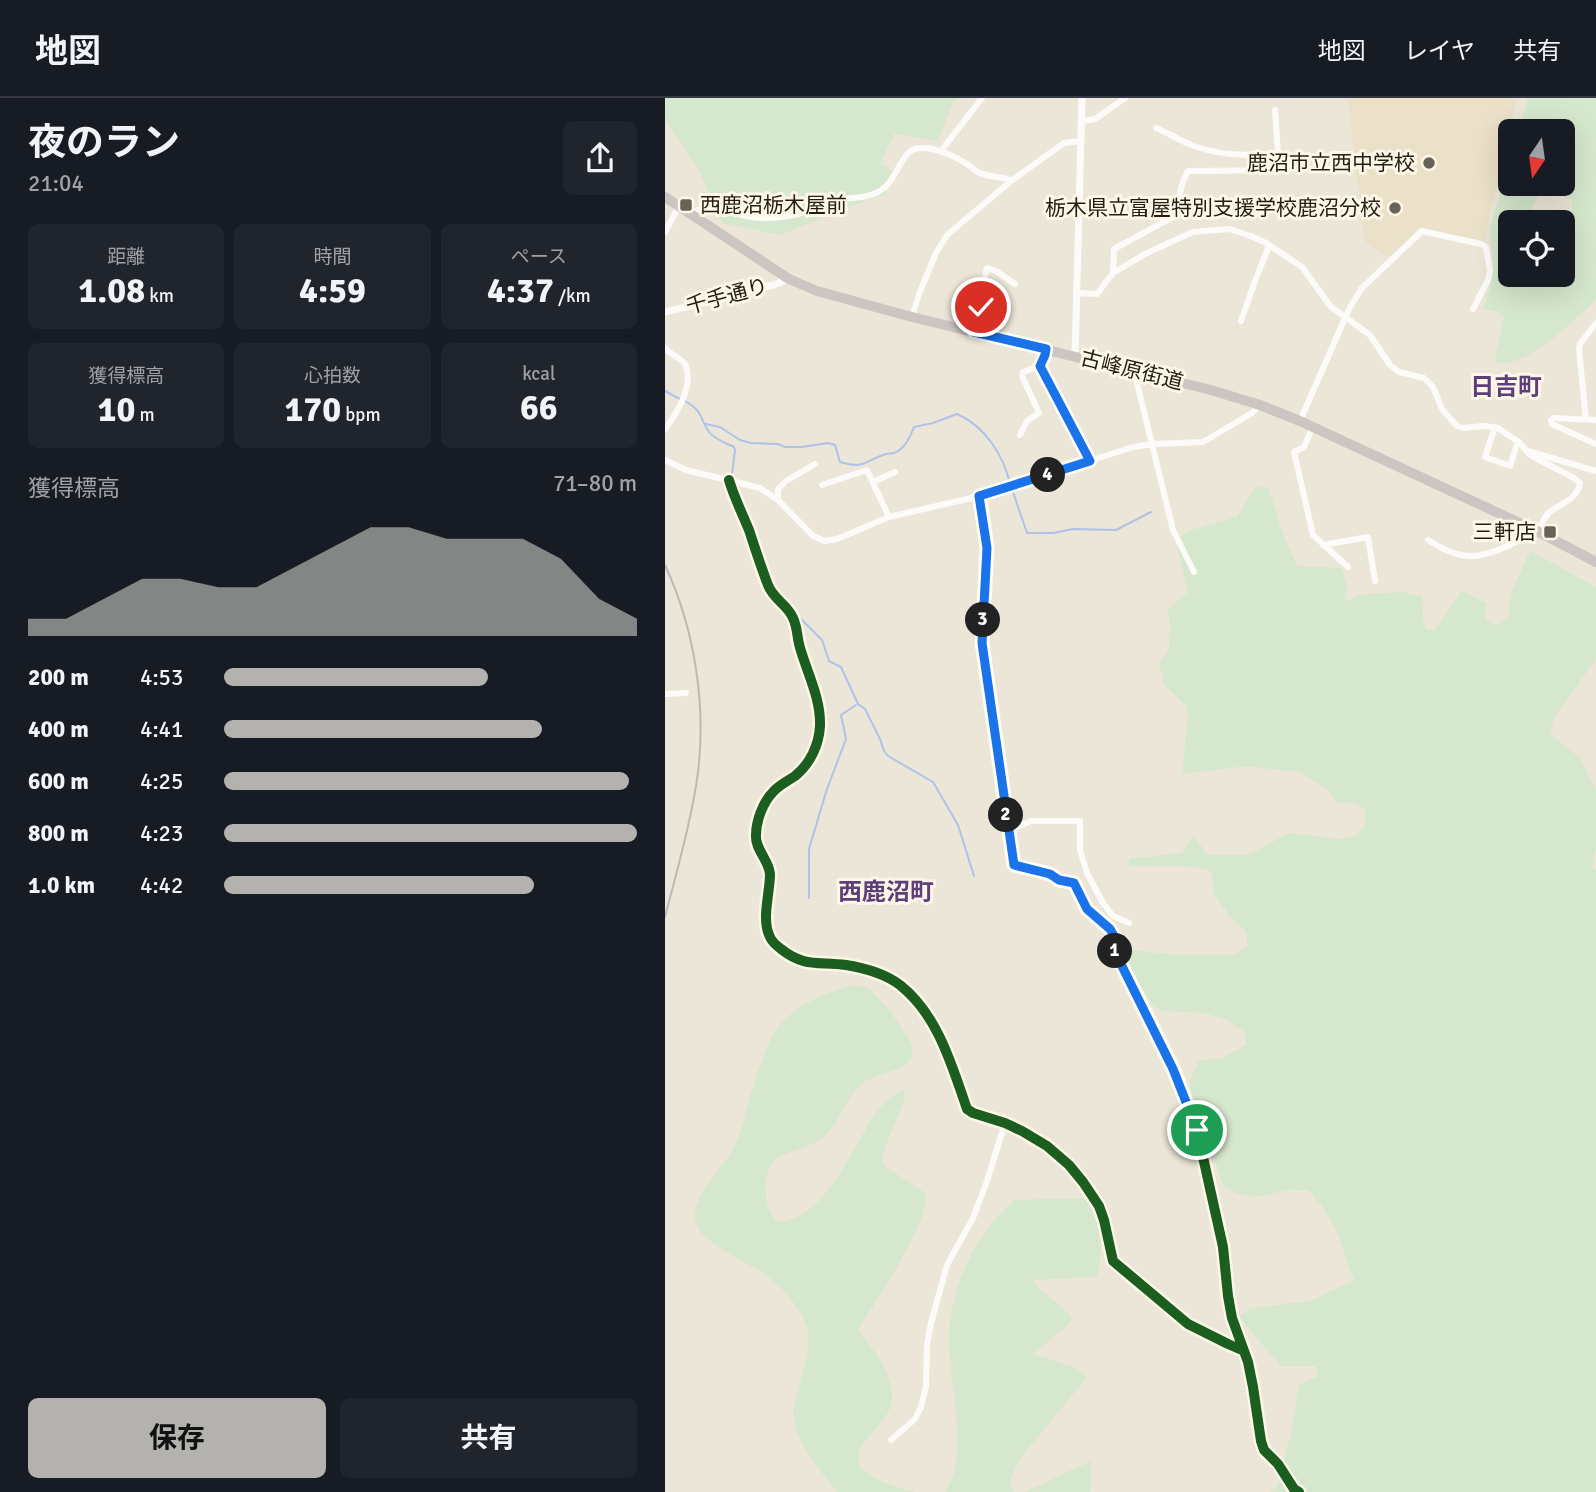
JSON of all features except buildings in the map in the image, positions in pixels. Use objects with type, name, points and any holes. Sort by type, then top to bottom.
[{"type":"main road","name":"古峰原街道","points":[[665,197],[789,279],[817,291],[1211,390],[1260,405],[1313,426],[1537,531],[1596,562]]},
{"type":"street","points":[[941,151],[982,98]]},
{"type":"street","points":[[1075,356],[1082,98]]},
{"type":"street","points":[[1082,121],[1095,119],[1124,98]]},
{"type":"street","points":[[1156,128],[1190,144],[1216,152],[1248,156],[1278,153],[1275,110]]},
{"type":"street","points":[[912,317],[936,253],[947,235],[1011,181],[1064,143],[1081,141]]},
{"type":"street","points":[[692,215],[704,206],[711,205],[747,217],[773,218],[804,212],[816,203],[837,198],[867,196],[883,190],[893,180],[905,156],[914,149],[923,148],[941,151],[959,159],[979,173],[1011,181]]},
{"type":"street","points":[[1113,273],[1114,249],[1182,212],[1179,204],[1188,171],[1287,170]]},
{"type":"street","points":[[665,232],[679,206]]},
{"type":"street","points":[[1076,293],[1097,294],[1113,273],[1193,232],[1229,229],[1251,236],[1302,267],[1331,307],[1370,335],[1390,366],[1399,372],[1424,378],[1433,387],[1442,409],[1457,426],[1498,428],[1518,441],[1530,455],[1580,483],[1573,498],[1544,517],[1537,531],[1506,547],[1475,558],[1443,550],[1428,540]]},
{"type":"street","points":[[1300,421],[1345,318],[1361,289],[1422,231],[1486,247],[1490,271],[1473,309]]},
{"type":"street","points":[[1241,321],[1269,246]]},
{"type":"street","points":[[974,332],[987,268],[996,271],[1015,285]]},
{"type":"street","name":"千手通り","points":[[665,312],[789,279]]},
{"type":"street","points":[[1586,419],[1579,349],[1596,323]]},
{"type":"street","points":[[665,348],[686,366],[687,384],[676,414],[665,429]]},
{"type":"street","points":[[1020,435],[1027,421],[1039,413],[1022,376],[1023,372],[1040,366],[1046,349]]},
{"type":"street","points":[[1040,366],[1090,461]]},
{"type":"street","points":[[1137,372],[1137,383],[1173,530],[1193,572]]},
{"type":"street","points":[[665,460],[686,470],[760,488],[778,500],[813,536],[825,541],[837,539],[889,517],[979,496],[1133,447],[1203,442],[1252,413],[1260,405]]},
{"type":"street","points":[[1596,420],[1562,417],[1551,420],[1552,424],[1596,444]]},
{"type":"street","points":[[1313,426],[1304,447],[1294,452],[1313,535],[1348,567]]},
{"type":"street","points":[[1495,427],[1485,457],[1510,466],[1518,441]]},
{"type":"street","points":[[1527,450],[1596,471]]},
{"type":"street","points":[[778,500],[778,489],[786,481],[815,464]]},
{"type":"street","points":[[822,485],[867,470],[889,517]]},
{"type":"street","points":[[873,482],[895,472]]},
{"type":"street","points":[[729,480],[768,585],[774,597],[793,617],[818,704],[820,726],[808,763],[774,791],[759,816],[756,843],[770,870],[767,926],[769,936],[783,950],[802,961],[867,969],[883,974],[901,986],[921,1007],[942,1041],[967,1109],[973,1114],[1005,1123],[1047,1146],[1083,1182],[1099,1206],[1113,1261],[1188,1324],[1242,1350]]},
{"type":"street","points":[[979,496],[987,548],[982,643],[1014,865],[1074,883],[1087,909],[1110,929],[1116,939],[1114,950],[1173,1069],[1197,1130],[1223,1247],[1232,1318],[1248,1362],[1261,1441],[1294,1489],[1299,1492]]},
{"type":"street","points":[[1323,545],[1369,537],[1375,581]]},
{"type":"street","points":[[665,694],[686,693]]},
{"type":"street","points":[[1008,831],[1031,821],[1080,821],[1080,850],[1087,873],[1103,903],[1114,916],[1129,923]]},
{"type":"street","points":[[891,1440],[915,1419],[921,1407],[926,1386],[929,1334],[947,1265],[973,1218],[988,1181],[1005,1123]]},
{"type":"shaded area","name":"鹿沼市立西中学校","points":[[1348,98],[1517,98],[1512,119],[1498,119],[1498,181],[1484,242],[1419,228],[1389,256],[1385,256],[1364,240]]},
{"type":"green space","points":[[665,98],[959,98],[953,102],[938,141],[894,134],[880,164],[892,171],[885,194],[781,235],[722,223],[699,170],[665,119]]},
{"type":"green space","points":[[1528,98],[1596,98],[1596,300],[1550,341],[1536,351],[1509,363],[1497,363],[1496,353],[1504,317],[1498,312],[1483,309],[1493,269],[1490,227],[1500,196],[1539,196],[1531,210],[1498,210],[1498,287],[1575,287],[1575,210],[1571,210],[1572,200],[1560,196],[1575,196],[1575,119],[1522,119]]},
{"type":"green space","points":[[1256,487],[1269,488],[1281,529],[1297,566],[1342,568],[1347,586],[1345,602],[1362,594],[1401,592],[1422,596],[1426,629],[1435,630],[1462,591],[1486,603],[1485,619],[1496,626],[1508,618],[1512,591],[1530,551],[1596,587],[1596,659],[1554,718],[1550,734],[1580,758],[1596,790],[1596,848],[1593,869],[1596,870],[1596,1492],[1269,1492],[1277,1488],[1298,1385],[1318,1376],[1315,1366],[1281,1366],[1239,1317],[1250,1308],[1311,1301],[1354,1280],[1335,1228],[1309,1190],[1290,1190],[1253,1197],[1224,1187],[1191,1094],[1190,1080],[1199,1061],[1222,1058],[1246,1045],[1245,1033],[1227,1020],[1205,1013],[1165,1011],[1154,1007],[1124,959],[1123,949],[1167,954],[1234,955],[1247,946],[1247,932],[1233,920],[1215,896],[1211,871],[1190,866],[1130,866],[1129,859],[1182,853],[1193,836],[1208,855],[1249,855],[1288,833],[1341,839],[1357,835],[1365,825],[1365,809],[1357,804],[1338,802],[1326,788],[1299,772],[1247,766],[1182,774],[1188,715],[1186,706],[1164,685],[1159,663],[1169,650],[1168,609],[1188,592],[1176,540],[1191,530],[1236,517]]},
{"type":"green space","points":[[854,985],[867,987],[888,1008],[911,1042],[913,1052],[910,1059],[898,1069],[864,1082],[822,1138],[776,1160],[770,1167],[766,1193],[770,1212],[778,1222],[794,1219],[808,1211],[833,1184],[876,1113],[903,1089],[905,1099],[882,1161],[886,1167],[925,1193],[925,1205],[920,1222],[900,1262],[858,1329],[887,1372],[892,1402],[881,1423],[863,1444],[858,1457],[859,1464],[871,1476],[915,1492],[837,1492],[802,1444],[794,1422],[793,1411],[806,1361],[808,1341],[808,1330],[803,1318],[792,1300],[774,1281],[706,1238],[695,1221],[697,1203],[702,1193],[737,1142],[758,1071],[774,1033],[796,1010],[824,995]]},
{"type":"green space","points":[[1087,1198],[1100,1237],[1097,1277],[1033,1280],[1072,1319],[1033,1354],[1072,1367],[1087,1377],[1022,1456],[1009,1486],[1014,1492],[945,1492],[956,1466],[957,1450],[949,1335],[957,1290],[968,1262],[992,1223],[1015,1200]]},
{"type":"green space","points":[[1091,1461],[1090,1492],[1025,1492]]},
{"type":"waterway","points":[[665,391],[680,399]]},
{"type":"waterway","points":[[685,401],[698,411],[711,434],[734,447],[732,475]]},
{"type":"waterway","points":[[706,424],[720,427],[740,440],[751,443],[778,444],[785,447],[828,443],[835,445],[840,462],[859,465],[901,449],[914,427],[957,414],[976,426],[992,443],[1010,484]]},
{"type":"waterway","points":[[736,489],[770,582]]},
{"type":"waterway","points":[[1012,489],[1027,533],[1053,533],[1073,529],[1116,530],[1151,512]]},
{"type":"waterway","points":[[800,618],[822,640],[829,661],[841,667],[858,704],[865,709],[888,756],[933,782],[958,825],[974,876]]},
{"type":"waterway","points":[[809,898],[809,849],[846,739],[841,715],[856,705]]},
{"type":"railway","points":[[665,565],[676,591],[692,645],[701,730],[693,802],[665,917]]},
{"type":"cycle path","points":[[729,480],[768,585],[791,613],[820,715],[818,740],[813,754],[795,776],[769,796],[757,824],[756,840],[770,874],[766,923],[771,939],[797,959],[867,969],[900,985],[913,997],[934,1026],[967,1109],[1022,1131],[1047,1146],[1069,1165],[1099,1206],[1113,1261],[1188,1324],[1242,1350]]},
{"type":"cycle path","points":[[980,496],[987,548],[982,643],[1014,865],[1074,883],[1087,909],[1110,929],[1116,939],[1114,950],[1173,1068],[1197,1130],[1223,1247],[1232,1318],[1248,1362],[1261,1441],[1264,1450],[1299,1492]]},
{"type":"place","name":"鹿沼市立西中学校","points":[[1429,163]]},
{"type":"place","name":"西鹿沼栃木屋前","points":[[686,205]]},
{"type":"place","name":"栃木県立富屋特別支援学校鹿沼分校","points":[[1395,208]]},
{"type":"place","name":"三軒店","points":[[1550,532]]},
{"type":"district","name":"日吉町","points":[[1506,387]]},
{"type":"district","name":"西鹿沼町","points":[[886,892]]},
{"type":"route","points":[[981,307],[974,332],[1046,349],[1040,366],[1090,461],[979,496],[987,548],[982,643],[984,667],[1014,865],[1074,883],[1087,909],[1110,929],[1116,939],[1114,950],[1156,1032],[1197,1130]]}]
